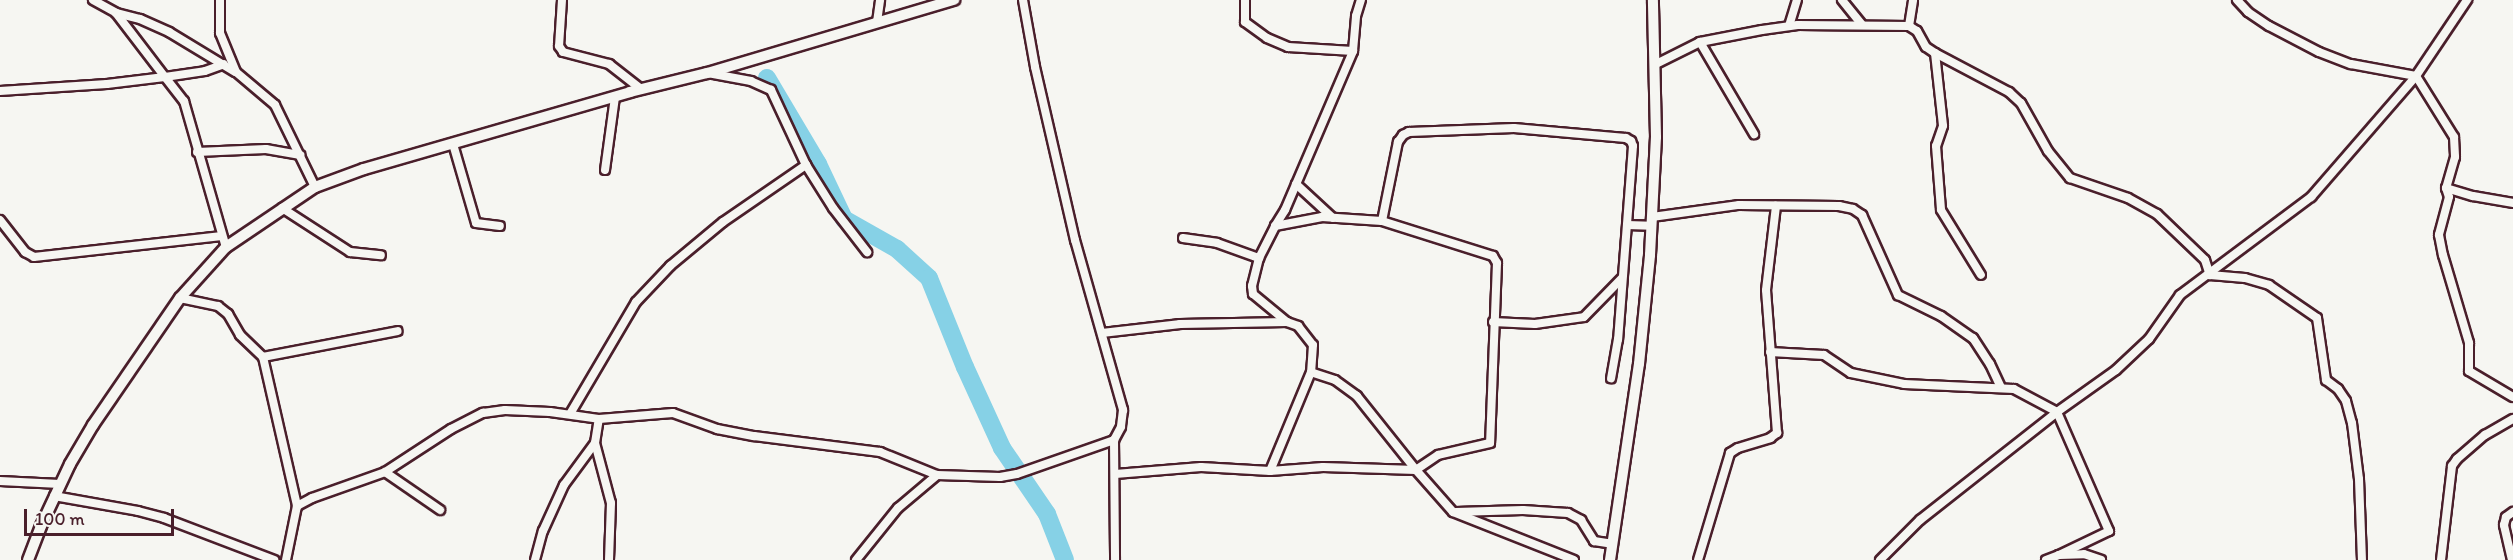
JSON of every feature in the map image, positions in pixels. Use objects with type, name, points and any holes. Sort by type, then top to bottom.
[{"type":"street","points":[[93,0],[116,13],[140,19],[169,32],[236,72],[275,105],[315,187]]},
{"type":"street","points":[[220,0],[220,33],[236,72]]},
{"type":"street","points":[[562,0],[559,46],[564,52],[609,64],[641,90]]},
{"type":"street","points":[[877,21],[880,0]]},
{"type":"street","points":[[28,560],[54,496],[93,425],[180,298],[224,242],[315,187],[354,172],[707,73],[954,0]]},
{"type":"street","points":[[1023,0],[1035,67],[1075,240],[1123,410],[1121,427],[1114,440],[1115,560]]},
{"type":"street","points":[[1245,0],[1245,22],[1267,38],[1288,47],[1353,51]]},
{"type":"street","points":[[1270,471],[1311,372],[1313,345],[1298,326],[1287,322],[1253,294],[1252,286],[1259,258],[1285,210],[1353,51],[1356,16],[1361,0]]},
{"type":"street","points":[[1610,560],[1639,364],[1652,222],[1656,64],[1653,0]]},
{"type":"street","points":[[1789,26],[1797,0]]},
{"type":"street","points":[[1842,0],[1862,25]]},
{"type":"street","points":[[1909,26],[1913,0]]},
{"type":"street","points":[[2237,0],[2248,12],[2269,26],[2319,52],[2351,64],[2416,76],[2454,137],[2455,158],[2446,188],[2449,197],[2439,235],[2469,343],[2469,371],[2513,397]]},
{"type":"street","points":[[1880,560],[1904,534],[2057,412],[2116,370],[2149,339],[2180,295],[2210,275],[2312,197],[2416,76],[2467,0]]},
{"type":"street","points":[[116,13],[184,101],[224,242]]},
{"type":"street","points":[[1656,64],[1700,42],[1789,26],[1862,25],[1891,28],[1909,26],[1917,31],[1926,47],[2009,92],[2021,103],[2049,151],[2070,178],[2128,198],[2157,214],[2205,260],[2210,275]]},
{"type":"street","points":[[1700,42],[1754,134]]},
{"type":"street","points":[[1935,53],[1943,126],[1936,146],[1941,210],[1981,275]]},
{"type":"street","points":[[0,91],[107,84],[205,71],[224,64]]},
{"type":"street","points":[[707,73],[751,81],[771,90],[806,165],[833,208],[867,252]]},
{"type":"street","points":[[605,170],[615,97]]},
{"type":"street","points":[[1382,221],[1398,142],[1403,135],[1409,132],[1514,128],[1626,138],[1633,146],[1618,339],[1611,378]]},
{"type":"street","points":[[453,144],[476,223],[500,226]]},
{"type":"street","points":[[197,152],[266,149],[300,155]]},
{"type":"street","points":[[570,414],[612,339],[636,302],[670,266],[723,222],[806,165]]},
{"type":"street","points":[[1296,184],[1333,218]]},
{"type":"street","points":[[2446,188],[2473,196],[2513,203]]},
{"type":"street","points":[[1627,225],[1739,205],[1839,206],[1853,209],[1862,215],[1898,295],[1941,316],[1973,338],[1990,364],[2001,388]]},
{"type":"street","points":[[1698,560],[1730,453],[1738,448],[1770,438],[1777,433],[1766,290],[1776,206]]},
{"type":"street","points":[[282,208],[350,252],[381,255]]},
{"type":"street","points":[[1115,474],[1201,467],[1270,471],[1323,467],[1416,470],[1438,454],[1490,443],[1497,262],[1493,256],[1382,221],[1333,218],[1293,221],[1275,226]]},
{"type":"street","points":[[0,220],[24,252],[34,257],[224,242]]},
{"type":"street","points":[[1183,238],[1217,243],[1259,258]]},
{"type":"street","points":[[2210,275],[2245,278],[2269,285],[2317,318],[2326,380],[2342,395],[2352,423],[2359,479],[2362,560]]},
{"type":"street","points":[[1493,322],[1535,324],[1584,317],[1622,277]]},
{"type":"street","points":[[180,298],[218,306],[228,314],[240,335],[263,357],[297,506],[286,560]]},
{"type":"street","points":[[1102,333],[1180,324],[1287,322]]},
{"type":"street","points":[[263,357],[398,331]]},
{"type":"street","points":[[1770,352],[1824,355],[1851,373],[1904,384],[2001,388],[2027,394],[2057,412],[2109,531],[2046,560]]},
{"type":"street","points":[[1311,372],[1335,380],[1357,396],[1387,437],[1453,512],[1574,560]]},
{"type":"street","points":[[297,506],[312,498],[386,472],[451,429],[483,413],[505,410],[570,414],[599,419],[673,413],[717,429],[754,436],[880,452],[937,475],[1000,477],[1017,474],[1114,440]]},
{"type":"street","points":[[599,419],[596,443],[611,504],[609,560]]},
{"type":"street","points":[[2441,560],[2452,466],[2485,435],[2513,419]]},
{"type":"street","points":[[535,560],[543,531],[564,485],[596,443]]},
{"type":"street","points":[[386,472],[440,510]]},
{"type":"street","points":[[856,560],[898,508],[937,475]]},
{"type":"street","points":[[0,481],[60,484]]},
{"type":"street","points":[[54,496],[155,516],[272,560]]},
{"type":"street","points":[[1453,512],[1523,510],[1568,513],[1581,520],[1594,541],[1612,544]]},
{"type":"street","points":[[2512,560],[2504,525],[2506,517],[2513,512]]},
{"type":"street","points":[[2059,555],[2084,554],[2101,560]]},
{"type":"waterway","points":[[767,78],[818,164],[844,219],[897,249],[929,278],[965,367],[1002,448],[1047,514],[1065,560]]}]
